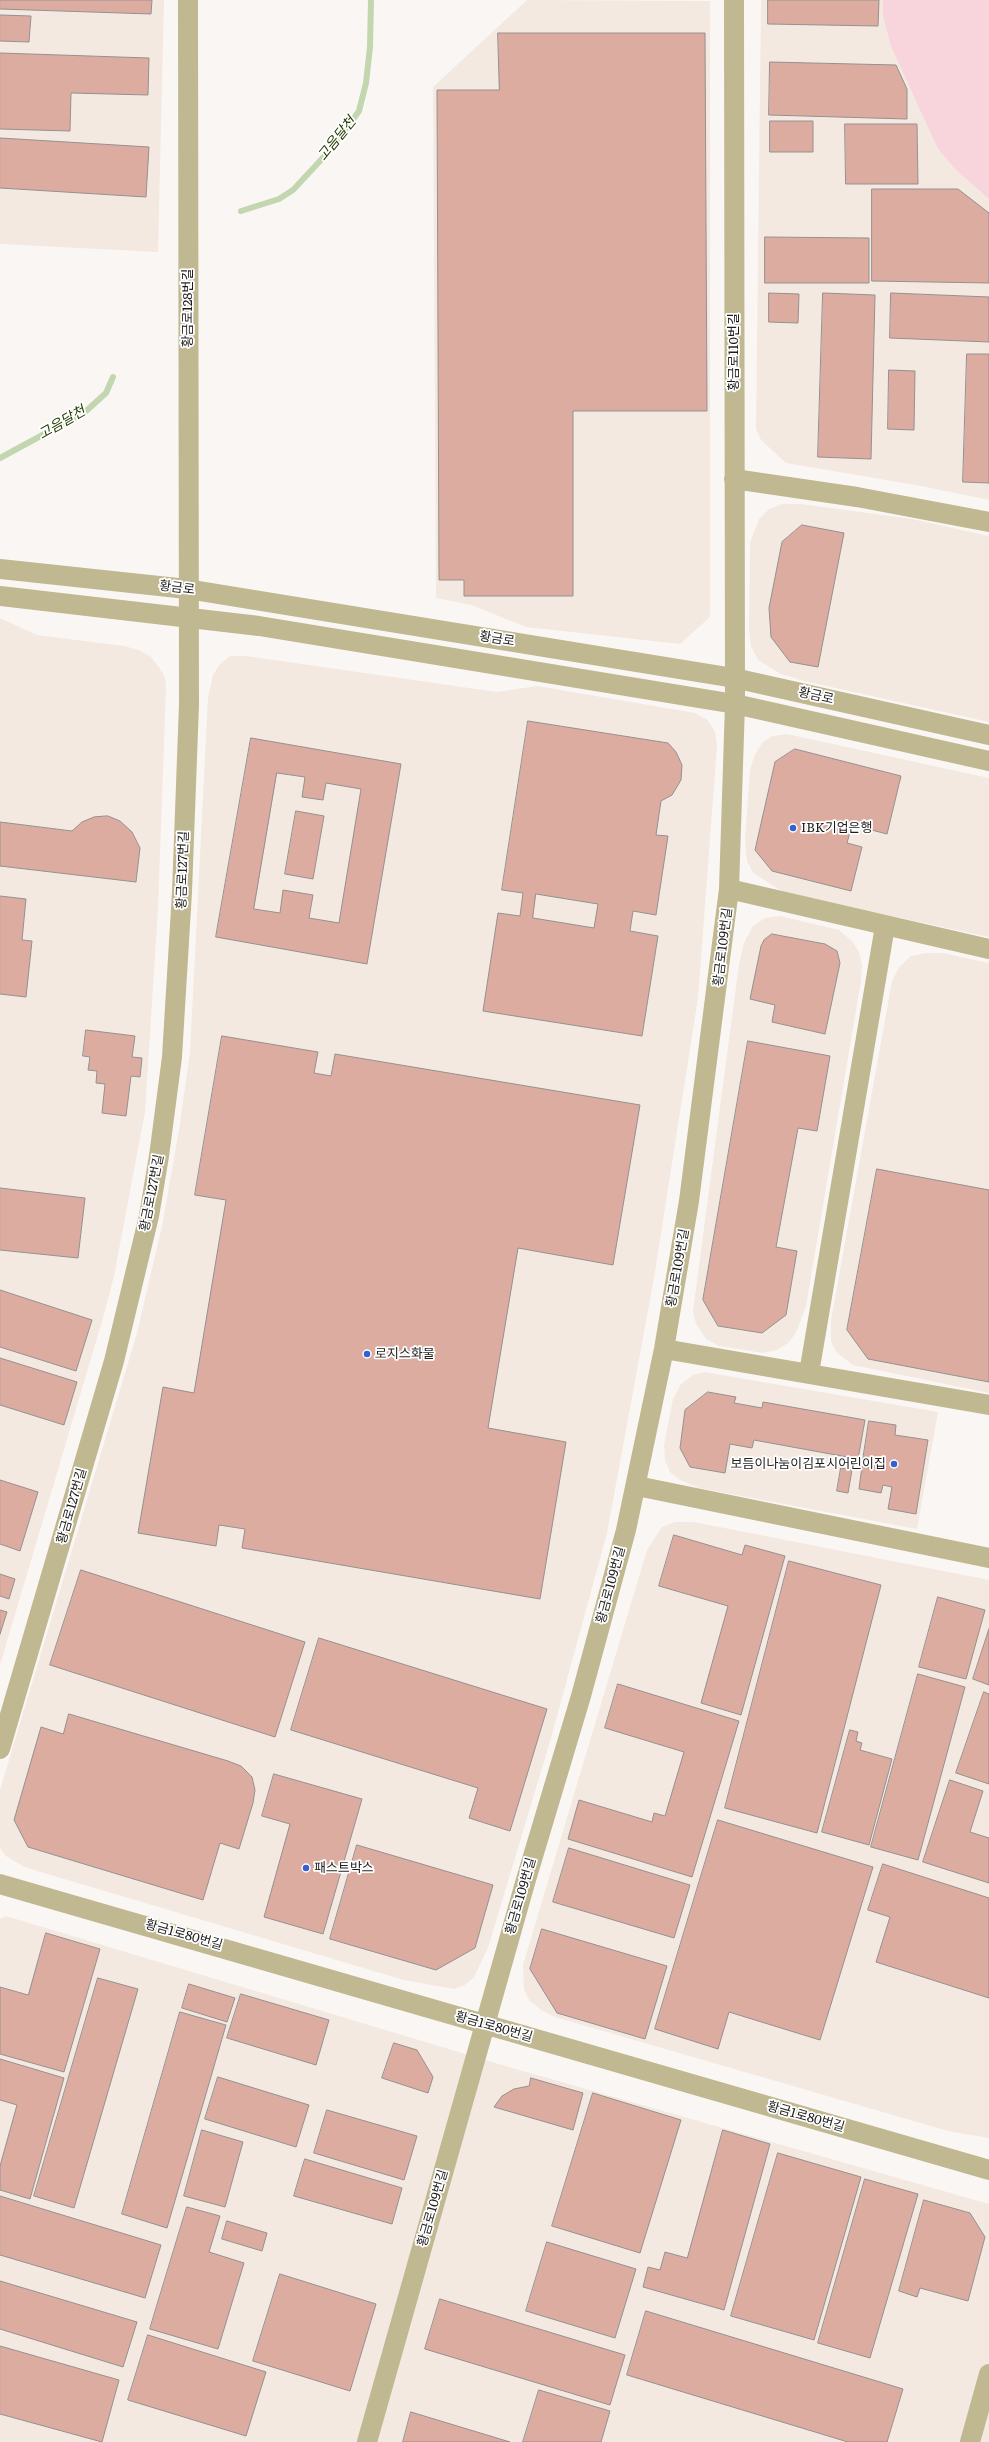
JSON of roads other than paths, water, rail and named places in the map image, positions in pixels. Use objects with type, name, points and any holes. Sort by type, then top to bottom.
[{"type":"street","name":"황금로128번길","points":[[187,617],[188,0]]},
{"type":"street","name":"황금로110번길","points":[[734,0],[735,704]]},
{"type":"street","points":[[734,479],[865,498],[989,522]]},
{"type":"street","name":"황금로","points":[[0,569],[187,589],[734,678],[989,735]]},
{"type":"street","name":"황금로","points":[[0,596],[259,626],[735,704],[989,761]]},
{"type":"street","name":"황금로127번길","points":[[0,1749],[114,1361],[149,1216],[160,1156],[172,1057],[182,892],[189,704],[187,617]]},
{"type":"street","name":"황금로109번길","points":[[367,2442],[485,2024],[581,1696],[637,1486],[664,1349],[689,1201],[729,890],[735,704]]},
{"type":"street","points":[[729,890],[989,949]]},
{"type":"street","points":[[809,1373],[885,926]]},
{"type":"street","points":[[664,1349],[989,1405]]},
{"type":"street","points":[[637,1486],[989,1558]]},
{"type":"street","name":"황금1로80번길","points":[[0,1884],[989,2170]]},
{"type":"street","points":[[970,2442],[989,2374]]},
{"type":"waterway","name":"고음달천","points":[[241,211],[279,199],[293,190],[332,148],[359,111],[366,83],[370,47],[371,0]]},
{"type":"waterway","name":"고음달천","points":[[0,458],[85,412],[106,393],[113,377]]},
{"type":"place","name":"IBK기업은행","points":[[793,828]]},
{"type":"place","name":"로지스화물","points":[[367,1354]]},
{"type":"place","name":"보듬이나눔이김포시어린이집","points":[[894,1464]]},
{"type":"place","name":"패스트박스","points":[[306,1868]]}]
